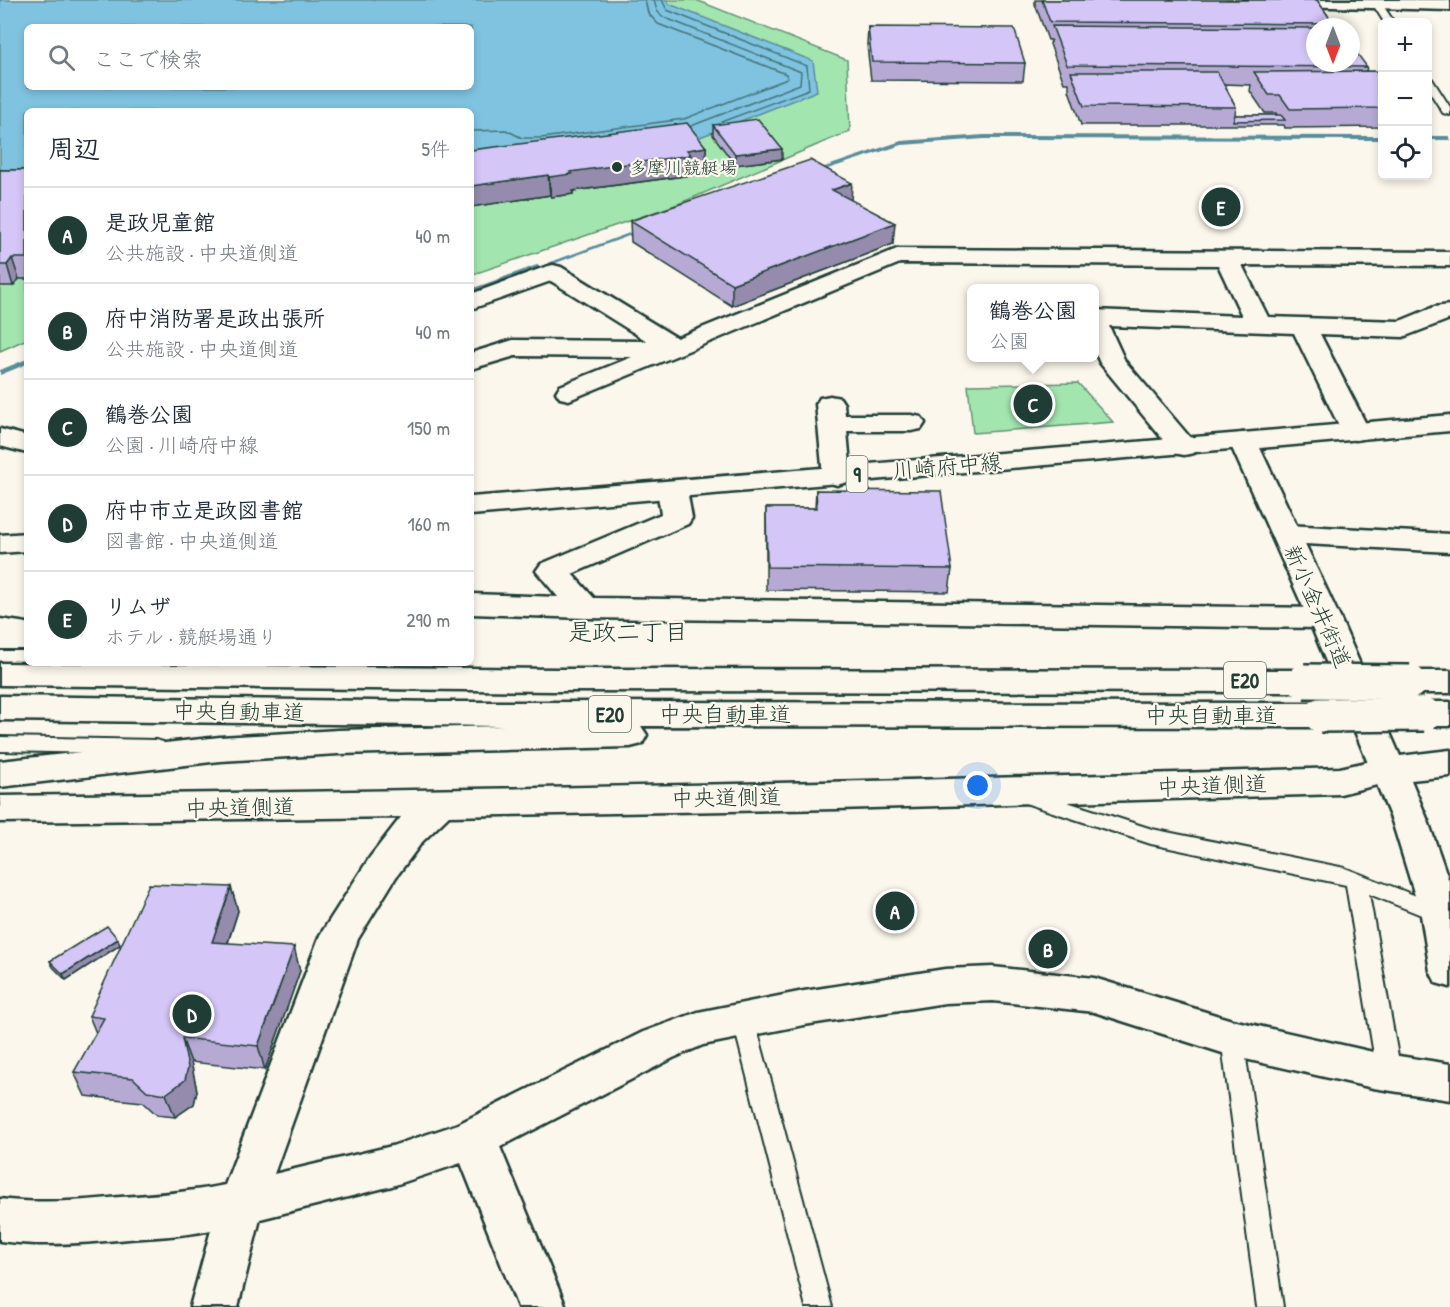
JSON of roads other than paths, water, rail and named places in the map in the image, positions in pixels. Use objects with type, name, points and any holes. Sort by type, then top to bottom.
[{"type":"main road","points":[[1252,0],[1450,5]]},
{"type":"main road","points":[[569,392],[897,256],[1450,259]]},
{"type":"main road","points":[[1227,258],[1259,324]]},
{"type":"main road","points":[[474,301],[554,272],[676,348]]},
{"type":"main road","points":[[1099,319],[1403,329],[1443,312],[1450,312]]},
{"type":"main road","points":[[1303,326],[1356,432]]},
{"type":"main road","points":[[1099,329],[1113,363],[1184,447]]},
{"type":"main road","points":[[474,360],[513,348],[642,350],[676,348]]},
{"type":"main road","points":[[837,476],[831,413],[911,423]]},
{"type":"main road","points":[[1243,441],[1450,423]]},
{"type":"main road","points":[[0,437],[24,444]]},
{"type":"main road","name":"川崎府中線","points":[[474,506],[1243,441]]},
{"type":"main road","name":"新小金井街道","points":[[1243,441],[1324,618],[1410,821],[1445,917],[1450,971]]},
{"type":"main road","points":[[585,608],[552,571],[677,518],[672,490]]},
{"type":"main road","points":[[1287,534],[1450,543]]},
{"type":"main road","points":[[0,544],[24,542]]},
{"type":"main road","points":[[474,604],[585,608],[1324,618]]},
{"type":"main road","points":[[0,628],[24,633]]},
{"type":"main road","points":[[474,660],[1186,679]]},
{"type":"main road","name":"中央自動車道","points":[[0,675],[556,680],[1186,679],[1450,682]]},
{"type":"main road","name":"中央自動車道","points":[[0,708],[442,714],[1320,716],[1450,714]]},
{"type":"main road","points":[[0,774],[220,749],[338,742],[570,737],[1219,715]]},
{"type":"main road","name":"中央道側道","points":[[0,809],[438,805],[1011,792],[1340,781],[1389,770],[1450,763]]},
{"type":"main road","points":[[214,1307],[241,1203],[340,936],[389,858],[409,832],[438,805]]},
{"type":"main road","points":[[0,1220],[22,1223],[191,1214],[392,1166],[474,1138],[658,1045],[698,1029],[743,1018],[945,986],[993,984],[1094,995],[1232,1038],[1389,1073],[1450,1082]]},
{"type":"main road","points":[[474,1138],[542,1307]]},
{"type":"lane","points":[[1377,3],[1386,18]]},
{"type":"lane","points":[[1432,87],[1447,111],[1450,111]]},
{"type":"lane","points":[[0,643],[24,643]]},
{"type":"lane","points":[[0,744],[220,749]]},
{"type":"lane","points":[[1011,792],[1150,836],[1356,880],[1445,917]]},
{"type":"lane","points":[[1356,880],[1389,1073]]},
{"type":"lane","points":[[743,1018],[819,1307]]},
{"type":"lane","points":[[1232,1038],[1270,1307]]},
{"type":"water","name":"多摩川競艇場","points":[[0,0],[667,0],[669,4],[813,61],[817,91],[690,141],[474,153],[474,108],[24,108],[24,170],[0,171]]},
{"type":"waterway","points":[[813,172],[901,143],[984,137],[1378,138]]},
{"type":"waterway","points":[[1432,138],[1450,138]]},
{"type":"waterway","points":[[551,263],[642,230]]},
{"type":"waterway","points":[[474,290],[537,267]]},
{"type":"waterway","points":[[0,373],[24,362]]},
{"type":"place","name":"多摩川競艇場","points":[[617,167]]},
{"type":"place","name":"リムザ","points":[[1221,207]]},
{"type":"place","name":"鶴巻公園","points":[[1033,404]]},
{"type":"place","name":"是政児童館","points":[[895,911]]},
{"type":"place","name":"府中消防署是政出張所","points":[[1048,949]]},
{"type":"place","name":"府中市立是政図書館","points":[[192,1014]]},
{"type":"district","name":"是政二丁目","points":[[628,631]]}]
